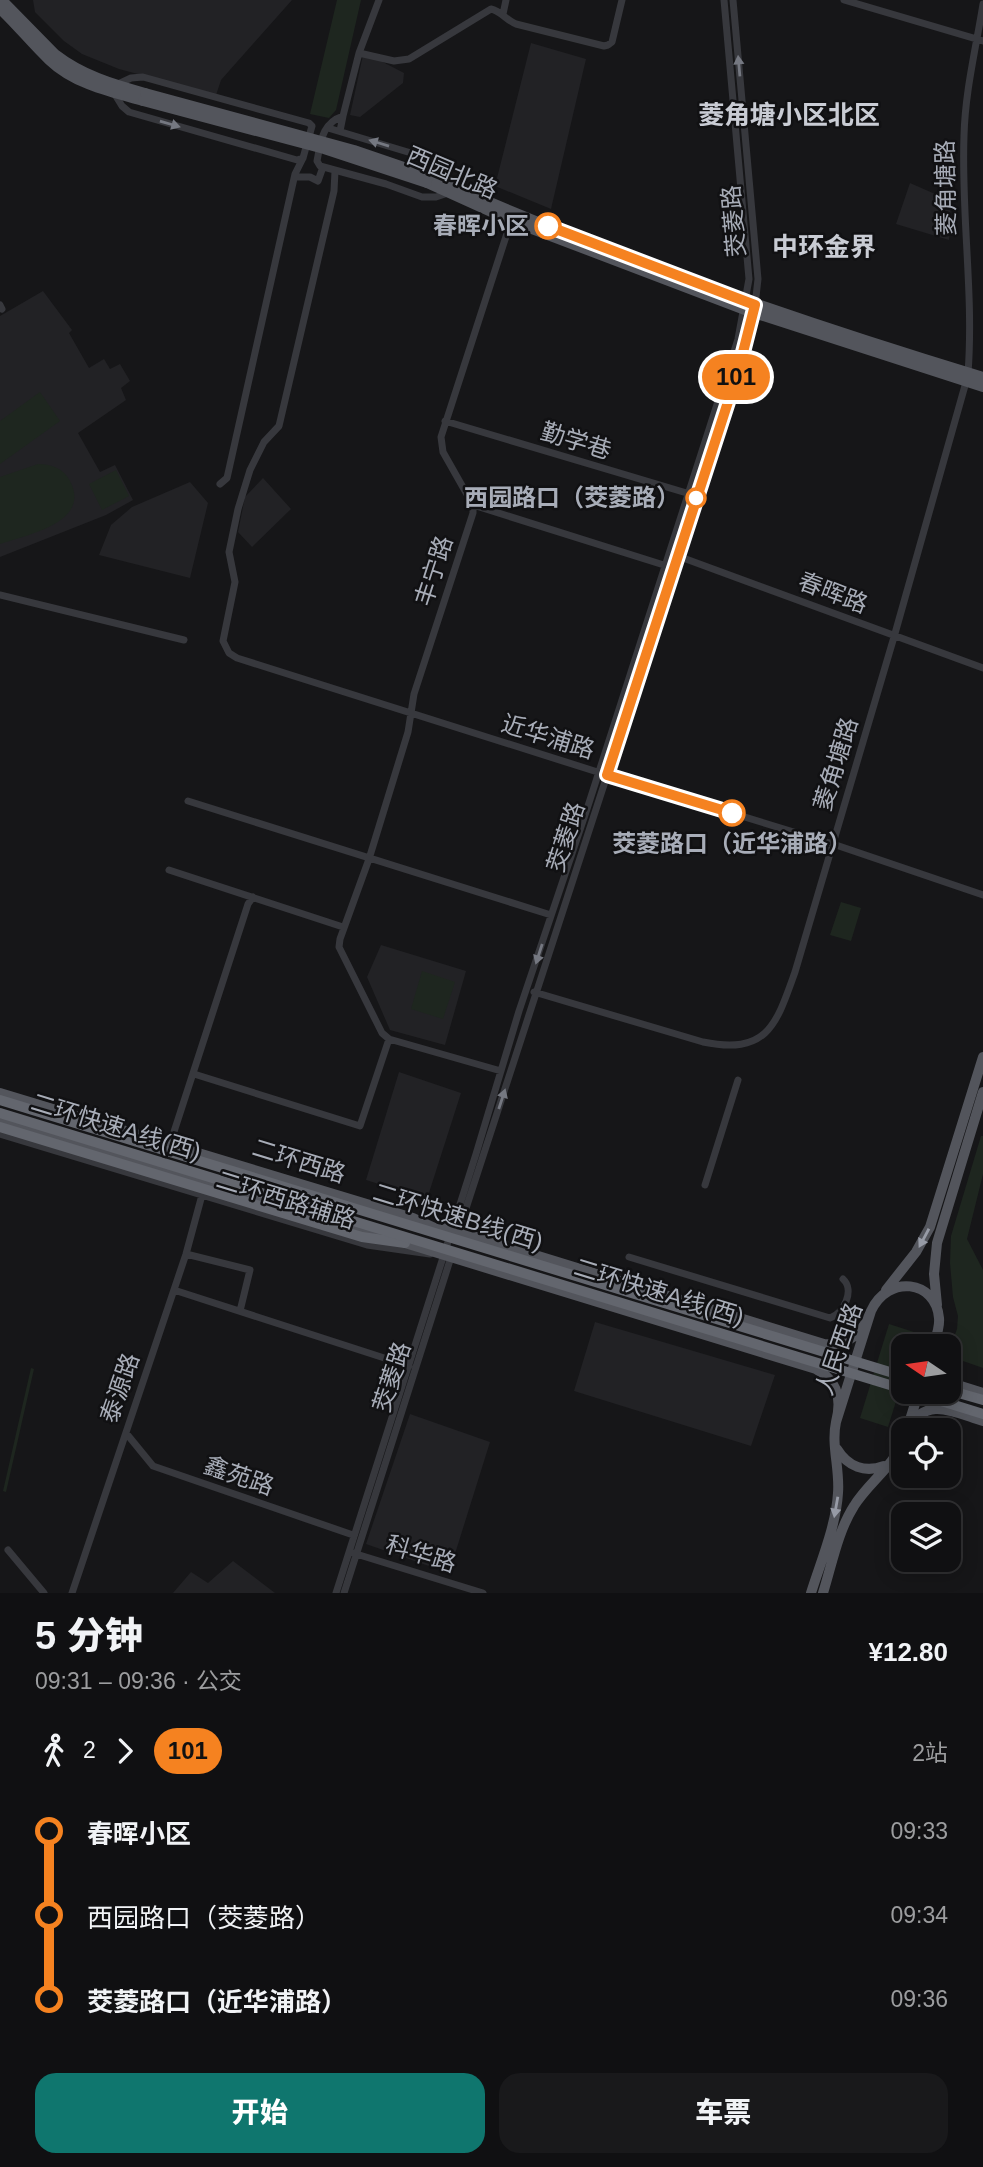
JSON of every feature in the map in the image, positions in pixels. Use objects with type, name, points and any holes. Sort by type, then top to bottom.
[{"type":"highway","name":"二环快速B线(西)","points":[[0,1100],[891,1373]]},
{"type":"highway","name":"二环快速A线(西)","points":[[0,1113],[891,1384]]},
{"type":"highway","points":[[0,1127],[369,1238],[405,1243]]},
{"type":"highway","points":[[961,1395],[983,1402]]},
{"type":"highway","points":[[947,1404],[982,1416]]},
{"type":"main road","name":"西园北路","points":[[2,0],[55,54],[114,89]]},
{"type":"main road","name":"西园北路","points":[[0,9],[50,61],[83,82],[144,97],[428,180],[511,220],[750,308],[967,377],[983,387]]},
{"type":"main road","name":"西园北路","points":[[450,190],[515,213],[750,308]]},
{"type":"main road","name":"西园北路","points":[[967,377],[983,377]]},
{"type":"main road","points":[[880,1296],[908,1263],[930,1227],[983,1057]]},
{"type":"main road","name":"二环西路","points":[[0,1093],[413,1218],[454,1234]]},
{"type":"main road","points":[[938,1334],[935,1251],[941,1224],[978,1127],[983,1093]]},
{"type":"main road","name":"二环西路","points":[[0,1120],[405,1243],[448,1253]]},
{"type":"main road","points":[[454,1234],[479,1252],[891,1384]]},
{"type":"main road","points":[[454,1234],[819,1343],[837,1345],[856,1336],[872,1311]]},
{"type":"main road","points":[[448,1253],[479,1252],[891,1373]]},
{"type":"main road","points":[[448,1253],[816,1369],[835,1385],[839,1397],[836,1422]]},
{"type":"main road","name":"人民西路","points":[[811,1593],[838,1503],[839,1482],[834,1439],[836,1422],[872,1311],[880,1296],[892,1288],[912,1287],[930,1297],[939,1316]]},
{"type":"main road","points":[[759,1352],[767,1351],[774,1344],[774,1334],[766,1327]]},
{"type":"main road","points":[[961,1386],[983,1394]]},
{"type":"main road","points":[[982,1416],[973,1414],[972,1405],[977,1397],[983,1394]]},
{"type":"main road","points":[[952,1404],[982,1416]]},
{"type":"main road","points":[[915,1418],[930,1409],[982,1416]]},
{"type":"main road","points":[[834,1439],[839,1452],[855,1466],[875,1469],[891,1460]]},
{"type":"main road","points":[[823,1593],[851,1511],[866,1488],[891,1461]]},
{"type":"street","points":[[340,131],[359,53],[379,0]]},
{"type":"street","points":[[503,14],[506,0]]},
{"type":"street","points":[[359,53],[403,61],[491,9],[516,24],[608,46],[612,41],[622,0]]},
{"type":"street","name":"茭菱路","points":[[336,1593],[352,1553],[747,341],[749,279],[723,0]]},
{"type":"street","name":"茭菱路","points":[[454,1234],[501,1070],[758,279],[733,0]]},
{"type":"street","points":[[844,0],[980,40]]},
{"type":"street","name":"菱角塘路","points":[[527,989],[722,1046],[739,1046],[764,1035],[781,1013],[894,637],[967,377],[970,341],[963,195],[964,135],[966,103],[980,40],[983,4]]},
{"type":"street","points":[[220,484],[227,478],[295,177],[303,159],[312,127],[309,123],[143,77],[131,78],[114,89],[122,106],[129,112],[297,160],[303,159]]},
{"type":"street","points":[[328,128],[431,159],[444,171],[450,190],[436,197],[422,197],[318,164],[324,130],[331,122],[343,116]]},
{"type":"street","points":[[295,177],[310,177],[318,181],[323,167]]},
{"type":"street","name":"近华浦路","points":[[335,171],[334,191],[279,425],[264,442],[250,470],[238,509],[229,552],[235,582],[224,631],[225,648],[237,658],[833,844],[983,895]]},
{"type":"street","points":[[511,220],[444,421],[441,437],[443,452],[473,505],[674,569]]},
{"type":"street","name":"勤学巷","points":[[444,421],[697,497]]},
{"type":"street","name":"丰宁路","points":[[389,1039],[382,1033],[339,947],[408,732],[414,694],[464,543],[473,505]]},
{"type":"street","name":"春晖路","points":[[670,552],[983,668]]},
{"type":"street","points":[[0,595],[184,640]]},
{"type":"street","points":[[187,801],[551,915]]},
{"type":"street","points":[[169,870],[343,928]]},
{"type":"street","points":[[170,1144],[248,904],[253,897]]},
{"type":"street","points":[[194,1074],[360,1126],[389,1039],[501,1070]]},
{"type":"street","points":[[705,1185],[738,1080]]},
{"type":"street","name":"二环西路辅路","points":[[0,1134],[367,1245],[404,1251],[448,1253]]},
{"type":"street","name":"泰源路","points":[[72,1593],[186,1254],[202,1195]]},
{"type":"street","name":"茭菱路","points":[[344,1593],[354,1535],[448,1253]]},
{"type":"street","points":[[186,1254],[250,1270],[240,1311]]},
{"type":"street","points":[[629,1257],[824,1317],[836,1317],[841,1312],[849,1291],[843,1279]]},
{"type":"street","points":[[174,1290],[409,1366]]},
{"type":"street","points":[[849,1291],[860,1294]]},
{"type":"street","name":"鑫苑路","points":[[126,1433],[153,1466],[354,1535]]},
{"type":"street","points":[[8,1550],[44,1593]]},
{"type":"street","name":"科华路","points":[[352,1553],[482,1593]]},
{"type":"shaded area","points":[[33,0],[292,0],[221,80],[216,95],[119,69],[82,54],[64,41],[35,12]]},
{"type":"shaded area","points":[[337,0],[361,0],[336,110],[329,118],[310,114]]},
{"type":"shaded area","points":[[531,43],[586,59],[551,209],[495,186]]},
{"type":"shaded area","points":[[363,55],[404,73],[403,83],[360,117],[350,115]]},
{"type":"shaded area","points":[[910,183],[951,201],[949,240],[896,224]]},
{"type":"shaded area","points":[[43,291],[72,330],[69,333],[89,368],[104,359],[110,369],[120,364],[130,381],[121,388],[126,400],[78,433],[100,472],[115,465],[133,500],[106,515],[0,557],[0,316]]},
{"type":"shaded area","points":[[40,392],[60,421],[0,464],[0,421]]},
{"type":"shaded area","points":[[38,464],[57,468],[64,473],[70,481],[74,495],[72,507],[53,525],[0,544],[0,477]]},
{"type":"shaded area","points":[[116,470],[129,496],[102,510],[89,484]]},
{"type":"shaded area","points":[[263,478],[291,509],[252,547],[238,532],[245,497]]},
{"type":"shaded area","points":[[190,482],[208,503],[190,578],[99,555],[111,525],[132,507]]},
{"type":"shaded area","points":[[841,902],[861,908],[851,941],[830,935]]},
{"type":"shaded area","points":[[381,945],[466,971],[445,1045],[390,1030],[367,977]]},
{"type":"shaded area","points":[[422,971],[455,982],[443,1019],[411,1009]]},
{"type":"shaded area","points":[[399,1072],[461,1093],[427,1199],[366,1180]]},
{"type":"shaded area","points":[[983,1136],[983,1174],[967,1239],[983,1270],[983,1368],[963,1361],[961,1334],[955,1334],[958,1316],[953,1297],[950,1263],[951,1236]]},
{"type":"shaded area","points":[[595,1322],[775,1375],[751,1446],[574,1391]]},
{"type":"shaded area","points":[[889,1324],[917,1333],[891,1334],[891,1404],[895,1404],[888,1427],[860,1418]]},
{"type":"shaded area","points":[[31,1368],[34,1369],[6,1492],[3,1491]]},
{"type":"shaded area","points":[[410,1414],[490,1442],[449,1573],[366,1544]]},
{"type":"shaded area","points":[[233,1561],[275,1593],[173,1593],[191,1572],[208,1583]]},
{"type":"bus line","name":"101","points":[[548,226],[755,305],[739,368],[607,775],[732,813]]},
{"type":"place","name":"春晖小区","points":[[548,226]]},
{"type":"place","name":"西园路口（茭菱路）","points":[[696,498]]},
{"type":"place","name":"茭菱路口（近华浦路）","points":[[732,813]]},
{"type":"district","name":"菱角塘小区北区","points":[[789,115]]},
{"type":"district","name":"中环金界","points":[[824,247]]}]
